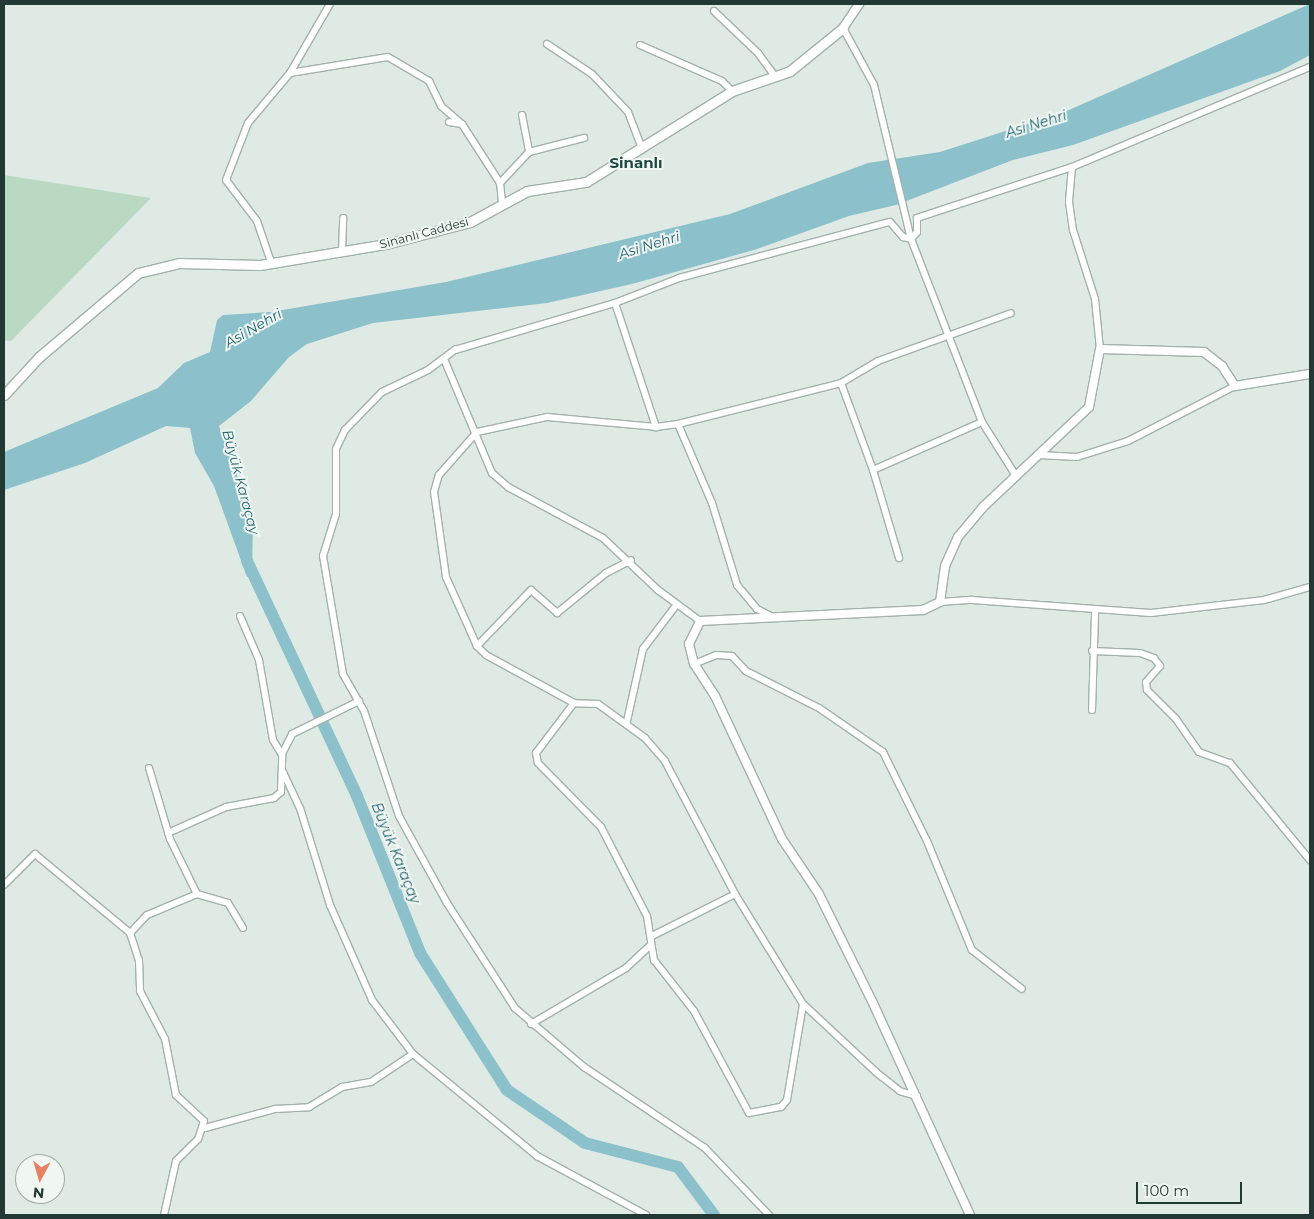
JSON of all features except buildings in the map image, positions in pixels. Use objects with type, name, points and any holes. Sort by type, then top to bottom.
[{"type":"main road","name":"Sinanlı Caddesi","points":[[4,395],[40,357],[138,273],[180,263],[236,266],[342,252],[457,226],[527,191],[586,182],[642,150],[732,91],[776,79],[843,28]]},
{"type":"street","points":[[271,262],[257,221],[226,180],[248,122],[290,73],[330,4]]},
{"type":"street","name":"Sinanlı Caddesi","points":[[843,28],[859,4]]},
{"type":"street","points":[[714,11],[758,53],[776,79]]},
{"type":"street","points":[[843,28],[868,68],[911,239],[951,335],[982,422],[1016,476]]},
{"type":"street","points":[[547,44],[592,74],[628,112],[642,150]]},
{"type":"street","points":[[640,45],[722,81],[732,91]]},
{"type":"street","points":[[290,73],[388,57],[429,81],[441,106],[462,124],[500,183],[502,202]]},
{"type":"street","points":[[911,239],[917,232],[917,218],[1072,166],[1310,67]]},
{"type":"street","points":[[522,115],[530,152]]},
{"type":"street","points":[[449,122],[462,124]]},
{"type":"street","points":[[500,183],[530,152],[584,138]]},
{"type":"street","points":[[940,602],[945,566],[958,537],[1016,476],[1089,407],[1100,349],[1096,300],[1073,230],[1069,202],[1072,166]]},
{"type":"street","points":[[342,252],[343,218]]},
{"type":"street","points":[[769,1215],[705,1148],[653,1117],[531,1024],[495,980],[399,816],[359,701],[343,674],[323,556],[336,514],[336,450],[360,409],[404,378],[444,359],[455,350],[615,303],[679,278],[890,222],[903,237],[911,239]]},
{"type":"street","points":[[615,303],[656,427]]},
{"type":"street","points":[[917,1096],[900,1091],[876,1072],[803,1004],[734,894],[665,761],[627,722],[598,704],[574,703],[486,655],[477,646],[446,576],[434,492],[438,475],[477,432],[547,417],[656,427],[678,424],[841,383],[878,361],[1011,313]]},
{"type":"street","points":[[1100,349],[1204,352],[1222,366],[1235,386]]},
{"type":"street","points":[[444,359],[477,432],[484,463],[508,487],[603,538],[632,560],[677,604],[700,621],[923,610],[940,602],[972,600],[1095,612],[1151,613],[1264,600],[1310,587]]},
{"type":"street","points":[[1039,455],[1077,457],[1128,442],[1235,386],[1310,374]]},
{"type":"street","points":[[841,383],[873,470],[899,558]]},
{"type":"street","points":[[873,470],[982,422]]},
{"type":"street","points":[[678,424],[712,503],[737,585],[757,610],[773,617]]},
{"type":"street","points":[[477,646],[531,590],[557,613],[606,573],[632,560]]},
{"type":"street","points":[[627,722],[643,649],[677,604]]},
{"type":"street","points":[[1092,710],[1092,651],[1095,612]]},
{"type":"street","points":[[240,616],[258,660],[272,740],[282,755]]},
{"type":"street","points":[[700,621],[689,644],[694,664],[715,696],[782,839],[818,894],[917,1096],[970,1215]]},
{"type":"street","points":[[1092,651],[1140,653],[1154,658],[1160,666],[1146,682],[1147,690],[1176,720],[1199,752],[1230,763],[1310,860]]},
{"type":"street","points":[[694,664],[716,655],[732,656],[746,671],[819,708],[884,752],[927,841],[972,950],[1022,989]]},
{"type":"street","points":[[168,834],[226,807],[274,798],[281,792],[282,755],[292,734],[306,723],[359,701]]},
{"type":"street","points":[[574,703],[536,753],[538,763],[601,827],[647,916],[652,936],[651,945],[654,960],[694,1011],[749,1113],[781,1107],[787,1100],[803,1004]]},
{"type":"street","points":[[149,768],[168,834],[197,894]]},
{"type":"street","points":[[283,772],[300,808],[330,904],[372,1000],[414,1054],[537,1156],[646,1215]]},
{"type":"street","points":[[4,885],[35,854],[130,933],[139,960],[140,991],[165,1039],[176,1095],[204,1121],[205,1128]]},
{"type":"street","points":[[130,933],[147,915],[197,894],[228,903],[243,928]]},
{"type":"street","points":[[652,936],[734,894]]},
{"type":"street","points":[[531,1024],[626,968],[651,945]]},
{"type":"street","points":[[164,1215],[176,1161],[205,1128],[275,1109],[309,1107],[342,1087],[371,1082],[414,1054]]},
{"type":"green space","points":[[4,175],[151,198],[11,341],[4,340]]},
{"type":"water","name":"Asi Nehri","points":[[1310,4],[1310,55],[1280,71],[1073,145],[1013,160],[896,205],[849,216],[754,250],[632,284],[547,303],[373,323],[307,344],[289,357],[251,401],[219,426],[253,520],[252,575],[247,577],[214,486],[195,453],[190,428],[166,426],[85,463],[4,490],[4,452],[158,388],[184,363],[210,352],[217,320],[223,315],[271,312],[446,282],[730,214],[868,163],[940,152],[1062,113]]},
{"type":"waterway","name":"Büyük Karaçay","points":[[247,561],[357,796],[420,953],[507,1090],[585,1143],[678,1167],[714,1215]]},
{"type":"district","name":"Sinanlı","points":[[636,163]]}]
